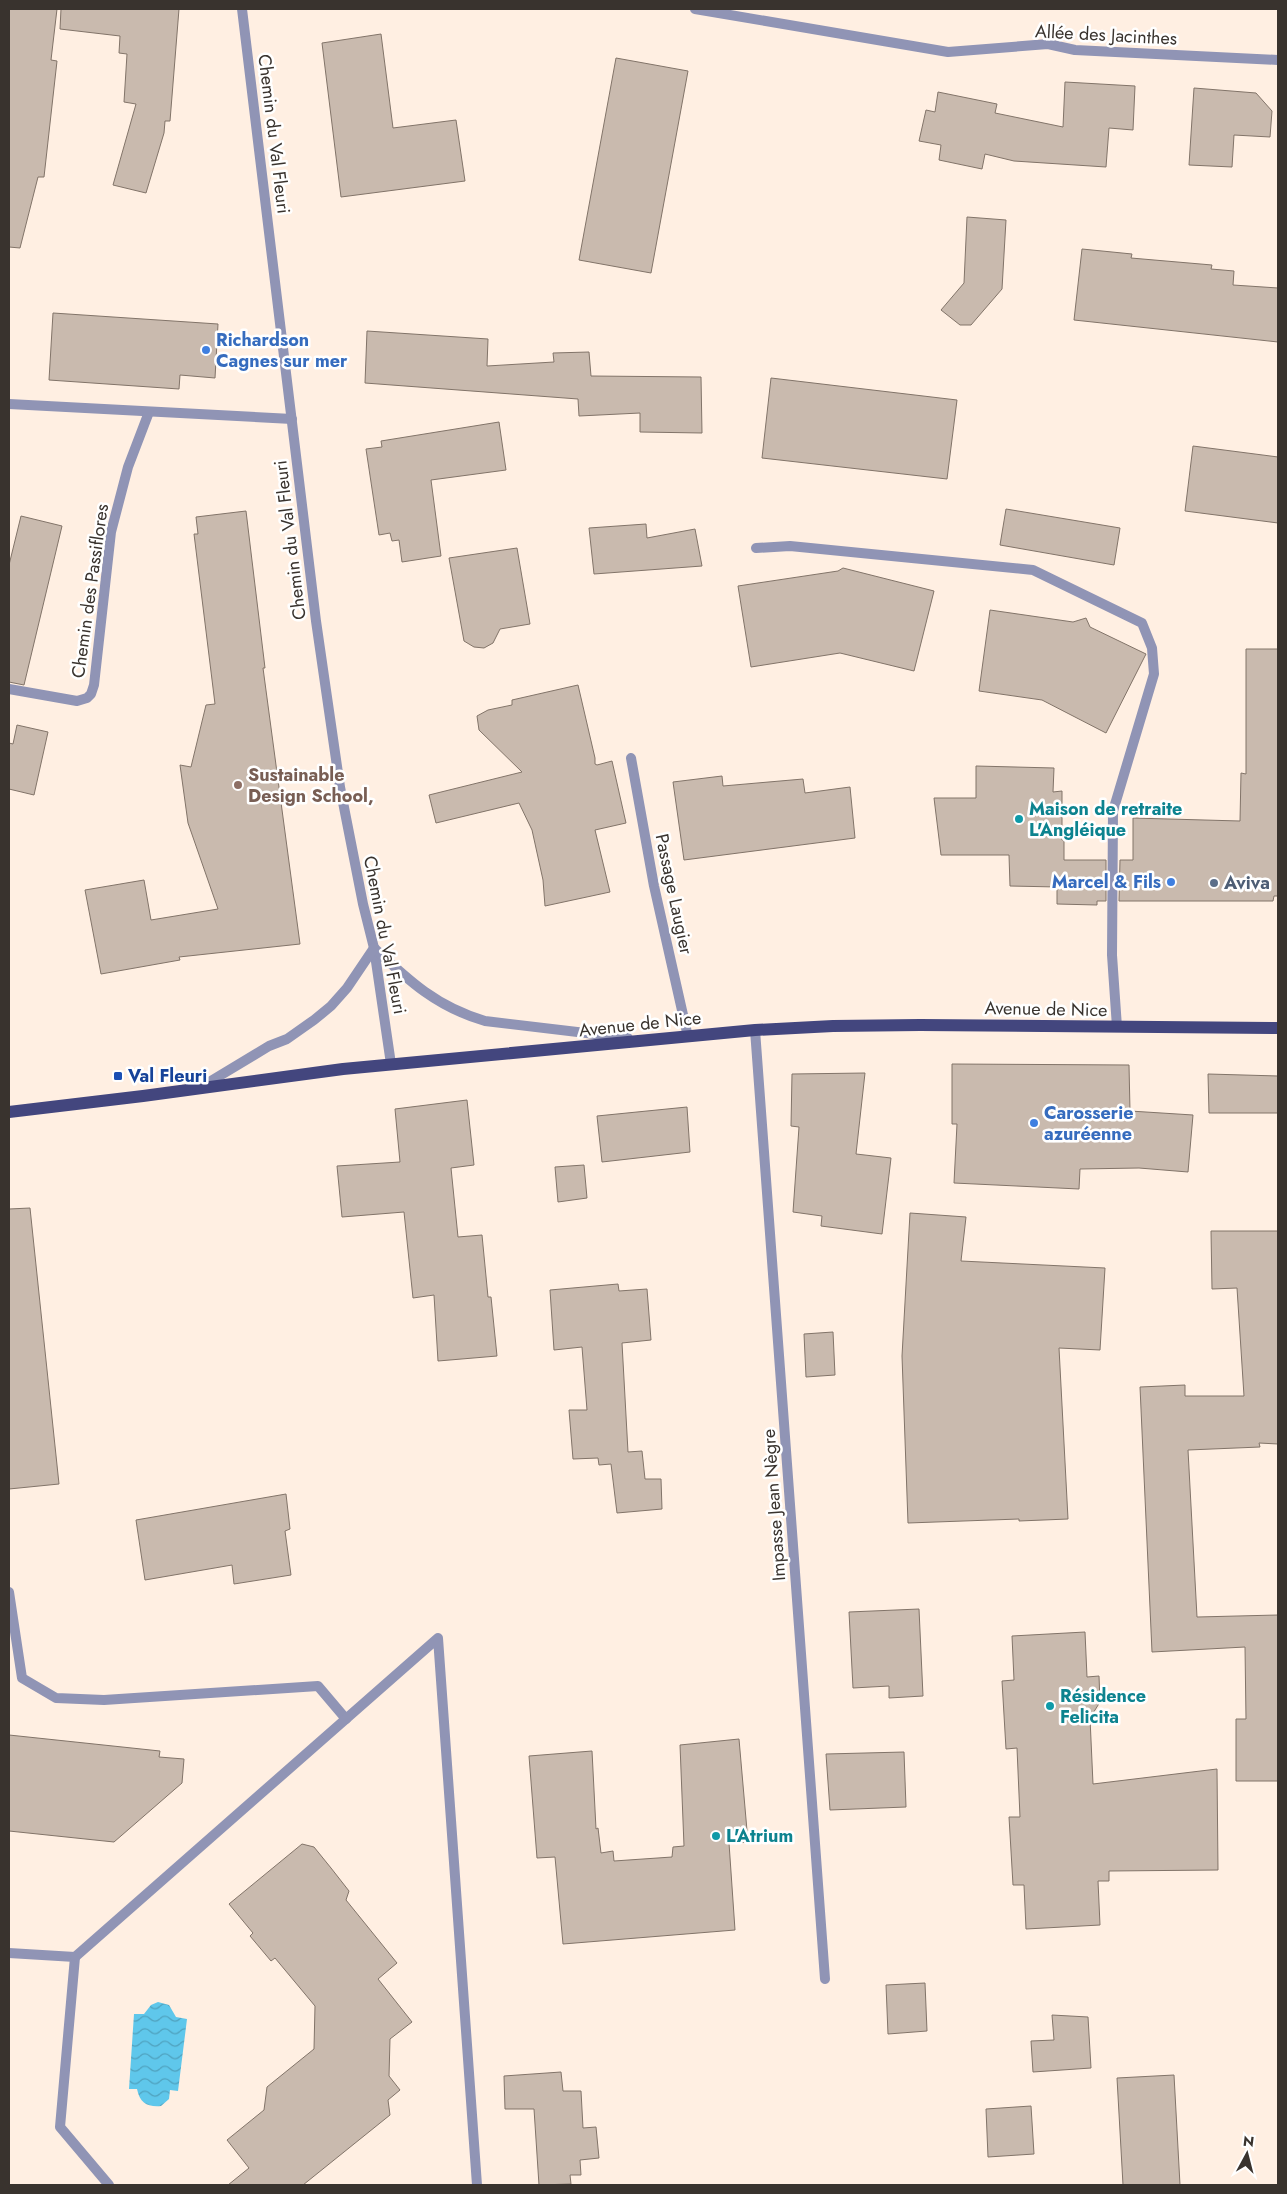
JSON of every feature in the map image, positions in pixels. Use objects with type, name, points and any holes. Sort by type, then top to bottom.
[{"type":"main road","name":"Avenue de Nice","points":[[9,1112],[391,1064],[755,1030],[911,1025],[1278,1028]]},
{"type":"street","name":"Chemin du Val Fleuri","points":[[242,9],[316,622],[340,788],[374,948],[391,1064]]},
{"type":"street","name":"Allée des Jacinthes","points":[[695,9],[948,52],[1048,44],[1075,50],[1278,60]]},
{"type":"street","points":[[9,404],[292,419]]},
{"type":"street","name":"Chemin des Passiflores","points":[[9,689],[77,701],[87,698],[91,694],[96,666],[111,532],[122,485],[149,412]]},
{"type":"street","points":[[756,548],[790,546],[1033,570],[1142,623],[1152,648],[1154,674],[1113,812],[1112,955],[1117,1027]]},
{"type":"street","name":"Passage Laugier","points":[[631,758],[654,886],[688,1037]]},
{"type":"street","points":[[200,1088],[269,1046],[287,1039],[314,1020],[331,1006],[347,988],[374,948],[413,985],[464,1015],[485,1021],[649,1041]]},
{"type":"street","name":"Impasse Jean Nègre","points":[[755,1030],[825,1979]]},
{"type":"street","points":[[9,1592],[22,1678],[56,1698],[104,1700],[318,1686],[346,1719]]},
{"type":"street","points":[[109,2185],[60,2127],[75,1957],[438,1638],[477,2185]]},
{"type":"street","points":[[9,1953],[75,1957]]},
{"type":"water","points":[[158,2002],[169,2005],[176,2017],[187,2019],[178,2091],[170,2090],[169,2099],[161,2106],[145,2104],[140,2098],[137,2089],[129,2089],[134,2014],[144,2014],[151,2005]]},
{"type":"building","points":[[9,9],[57,9],[51,60],[57,61],[44,177],[38,177],[20,248],[9,247]]},
{"type":"building","points":[[61,9],[179,9],[170,121],[165,121],[164,133],[146,193],[113,185],[136,104],[124,102],[127,54],[119,53],[120,36],[60,29]]},
{"type":"building","points":[[381,34],[393,128],[456,120],[465,181],[341,197],[322,43]]},
{"type":"building","points":[[616,58],[688,71],[651,273],[579,260]]},
{"type":"building","points":[[1065,82],[1135,86],[1133,130],[1109,128],[1106,167],[1014,161],[985,154],[982,169],[939,160],[941,145],[919,141],[926,110],[935,112],[938,92],[997,104],[995,113],[1063,127]]},
{"type":"building","points":[[1194,88],[1256,93],[1272,111],[1270,137],[1234,135],[1232,167],[1189,165]]},
{"type":"building","points":[[967,217],[1006,220],[1002,289],[971,325],[960,325],[941,310],[964,283]]},
{"type":"building","points":[[1082,249],[1132,254],[1131,258],[1212,265],[1211,269],[1234,271],[1233,285],[1278,288],[1278,342],[1074,320]]},
{"type":"building","points":[[53,313],[218,324],[215,378],[180,375],[179,389],[49,380]]},
{"type":"building","points":[[367,331],[488,339],[487,366],[554,362],[553,353],[589,352],[591,376],[701,377],[702,433],[640,432],[640,413],[579,416],[578,399],[365,383]]},
{"type":"building","points":[[771,378],[957,400],[947,479],[762,458]]},
{"type":"building","points":[[499,422],[506,470],[431,480],[441,556],[402,562],[399,540],[392,541],[390,533],[379,535],[366,449],[382,447],[381,441]]},
{"type":"building","points":[[1193,446],[1278,457],[1278,523],[1185,511]]},
{"type":"building","points":[[1006,509],[1120,528],[1114,565],[1000,545]]},
{"type":"building","points":[[246,511],[265,668],[263,668],[300,944],[179,957],[180,960],[101,974],[85,890],[144,880],[151,920],[218,909],[188,823],[180,765],[191,767],[206,705],[215,704],[194,534],[198,534],[196,517]]},
{"type":"building","points":[[21,516],[62,526],[24,685],[9,682],[9,565]]},
{"type":"building","points":[[646,524],[647,538],[695,529],[702,566],[594,574],[589,528]]},
{"type":"building","points":[[517,548],[530,624],[500,629],[493,643],[484,648],[474,647],[464,641],[449,558]]},
{"type":"building","points":[[843,568],[934,591],[914,671],[840,653],[751,667],[738,586],[838,571]]},
{"type":"building","points":[[990,610],[1073,622],[1086,618],[1090,627],[1146,654],[1106,733],[1042,700],[979,691]]},
{"type":"building","points":[[1246,649],[1278,649],[1278,896],[1274,896],[1273,901],[1119,901],[1120,860],[1133,860],[1133,818],[1240,821],[1241,773],[1246,774]]},
{"type":"building","points":[[578,685],[595,764],[612,761],[626,823],[595,830],[610,892],[545,906],[543,880],[532,830],[519,803],[436,823],[429,795],[522,772],[479,730],[477,716],[488,710],[512,705],[512,700]]},
{"type":"building","points":[[17,725],[48,732],[34,795],[9,789],[9,743],[13,744]]},
{"type":"building","name":"Maison de retraite L'Angléique","points":[[976,766],[1054,768],[1053,792],[1062,791],[1064,860],[1106,860],[1106,901],[1097,901],[1097,905],[1057,904],[1057,887],[1010,886],[1009,855],[941,855],[934,798],[976,798]]},
{"type":"building","points":[[722,776],[723,786],[803,779],[805,793],[850,787],[855,838],[684,860],[673,782]]},
{"type":"building","points":[[952,1064],[1129,1065],[1130,1111],[1193,1115],[1188,1172],[1139,1168],[1080,1169],[1079,1189],[954,1183],[957,1124],[952,1124]]},
{"type":"building","points":[[865,1073],[856,1154],[891,1158],[882,1234],[821,1226],[822,1216],[793,1212],[799,1127],[791,1126],[792,1074]]},
{"type":"building","points":[[1208,1074],[1278,1076],[1278,1113],[1209,1113]]},
{"type":"building","points":[[467,1100],[474,1165],[451,1168],[458,1237],[482,1235],[488,1297],[491,1297],[497,1356],[438,1361],[434,1295],[413,1298],[404,1212],[342,1217],[337,1166],[400,1162],[395,1109]]},
{"type":"building","points":[[687,1107],[690,1152],[602,1162],[597,1116]]},
{"type":"building","points":[[584,1165],[587,1198],[558,1202],[555,1167]]},
{"type":"building","points":[[30,1208],[59,1484],[9,1489],[9,1209]]},
{"type":"building","points":[[910,1213],[966,1217],[961,1261],[1105,1268],[1100,1350],[1059,1348],[1068,1519],[908,1523],[902,1356]]},
{"type":"building","points":[[1211,1231],[1278,1231],[1278,1444],[1259,1443],[1260,1447],[1188,1450],[1197,1617],[1278,1615],[1278,1781],[1236,1781],[1236,1719],[1246,1719],[1245,1647],[1152,1652],[1140,1387],[1185,1385],[1185,1396],[1244,1396],[1237,1288],[1212,1289]]},
{"type":"building","points":[[618,1284],[619,1291],[647,1289],[651,1340],[622,1343],[628,1452],[642,1451],[645,1479],[661,1479],[662,1509],[617,1513],[611,1464],[599,1465],[598,1458],[573,1459],[569,1410],[587,1410],[582,1347],[554,1350],[550,1290]]},
{"type":"building","points":[[833,1332],[835,1375],[806,1377],[804,1334]]},
{"type":"building","points":[[286,1494],[290,1529],[285,1531],[291,1575],[234,1584],[232,1565],[145,1580],[136,1520]]},
{"type":"building","points":[[919,1609],[923,1696],[889,1698],[889,1686],[853,1688],[849,1612]]},
{"type":"building","points":[[1085,1632],[1087,1677],[1099,1676],[1100,1702],[1090,1718],[1093,1784],[1217,1769],[1218,1870],[1109,1871],[1109,1881],[1098,1881],[1100,1925],[1026,1929],[1024,1885],[1013,1885],[1009,1817],[1020,1817],[1017,1748],[1006,1749],[1002,1681],[1014,1680],[1012,1636]]},
{"type":"building","points":[[9,1735],[160,1751],[159,1757],[184,1759],[182,1783],[114,1842],[9,1831]]},
{"type":"building","name":"L'Atrium","points":[[739,1739],[748,1842],[729,1843],[735,1930],[563,1944],[555,1857],[537,1858],[529,1756],[592,1751],[596,1829],[598,1828],[601,1853],[613,1851],[614,1861],[672,1857],[673,1847],[684,1846],[680,1745]]},
{"type":"building","points":[[904,1752],[906,1807],[830,1810],[826,1754]]},
{"type":"building","points":[[302,1844],[314,1847],[331,1868],[349,1891],[346,1900],[397,1963],[378,1979],[412,2022],[390,2039],[389,2076],[400,2090],[388,2100],[390,2115],[303,2185],[228,2185],[249,2168],[227,2140],[264,2110],[267,2087],[314,2049],[315,2006],[275,1958],[271,1961],[250,1936],[253,1933],[229,1904]]},
{"type":"building","points":[[925,1983],[927,2031],[888,2034],[886,1985]]},
{"type":"building","points":[[1052,2015],[1088,2017],[1091,2068],[1033,2072],[1031,2041],[1054,2040]]},
{"type":"building","points":[[561,2072],[563,2091],[581,2091],[583,2128],[596,2127],[599,2158],[580,2160],[581,2175],[570,2175],[571,2184],[539,2185],[534,2109],[505,2109],[504,2076]]},
{"type":"building","points":[[1174,2075],[1180,2185],[1123,2185],[1117,2078]]},
{"type":"building","points":[[1031,2106],[1034,2154],[988,2157],[986,2109]]},
{"type":"place","name":"Richardson Cagnes sur mer","points":[[206,350]]},
{"type":"place","name":"Sustainable Design School,","points":[[238,785]]},
{"type":"place","name":"Maison de retraite L'Angléique","points":[[1019,819]]},
{"type":"place","name":"Marcel & Fils","points":[[1171,882]]},
{"type":"place","name":"Aviva","points":[[1214,883]]},
{"type":"place","name":"Val Fleuri","points":[[118,1076]]},
{"type":"place","name":"Carosserie azuréenne","points":[[1034,1123]]},
{"type":"place","name":"Résidence Felicita","points":[[1050,1706]]},
{"type":"place","name":"L'Atrium","points":[[716,1836]]}]
